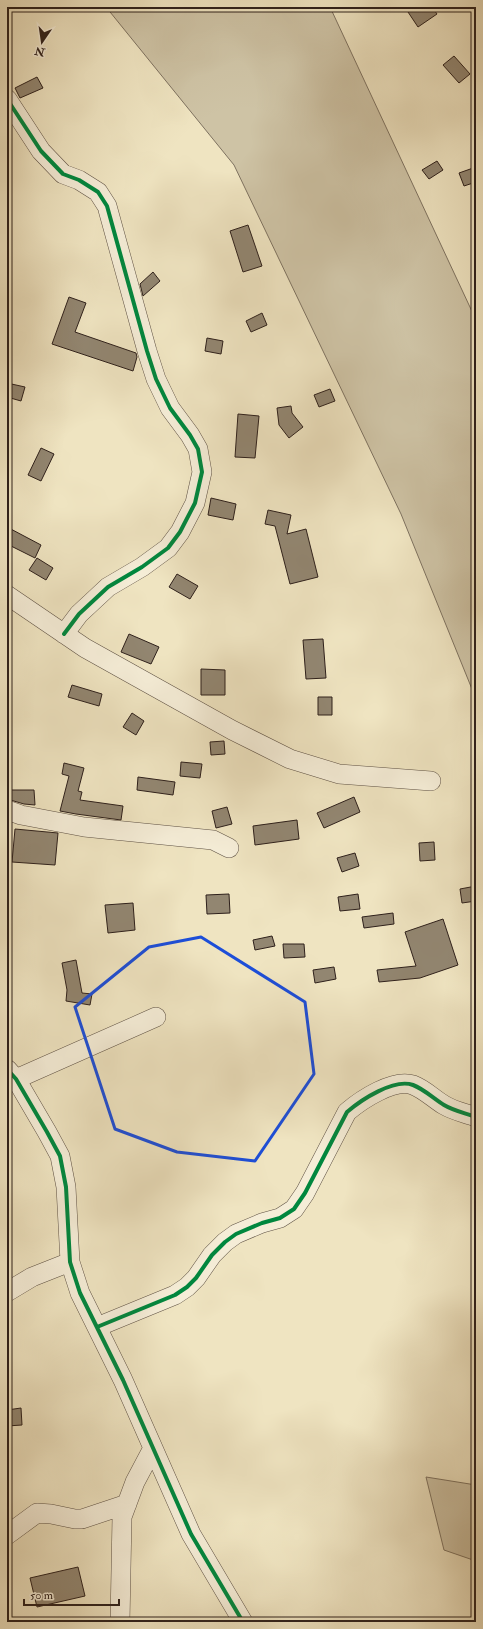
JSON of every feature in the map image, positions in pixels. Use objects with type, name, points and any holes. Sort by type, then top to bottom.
[{"type":"street","points":[[7,99],[41,150],[63,174],[79,180],[98,192],[107,206],[156,379],[170,408],[190,435],[198,449],[202,472],[195,503],[180,532],[168,548],[142,567],[108,587],[79,614],[64,634]]},
{"type":"street","points":[[7,595],[85,648],[167,695],[290,758],[339,774],[431,781]]},
{"type":"street","points":[[7,810],[21,816],[84,827],[213,840],[229,848]]},
{"type":"street","points":[[156,1017],[12,1074],[60,1156],[66,1187],[70,1262],[80,1293],[153,1448],[191,1534],[244,1622]]},
{"type":"street","points":[[96,1327],[175,1295],[187,1287],[196,1278],[212,1255],[225,1242],[236,1234],[262,1223],[280,1218],[294,1209],[305,1194],[347,1112],[356,1104],[387,1088],[405,1084],[413,1085],[446,1106],[476,1117]]},
{"type":"street","points":[[7,1292],[32,1276],[70,1262]]},
{"type":"street","points":[[120,1622],[122,1517],[135,1482],[153,1448]]},
{"type":"street","points":[[7,1535],[37,1513],[82,1519],[126,1504]]},
{"type":"highlighted area","points":[[201,937],[305,1002],[314,1074],[255,1161],[177,1152],[115,1129],[75,1007],[149,947]]},
{"type":"shaded area","points":[[106,7],[330,7],[476,320],[476,699],[401,514],[234,165]]},
{"type":"shaded area","points":[[426,1477],[476,1485],[476,1561],[444,1550]]},
{"type":"building","points":[[416,7],[432,7],[437,14],[418,27],[408,12]]},
{"type":"building","points":[[454,56],[470,74],[459,83],[443,65]]},
{"type":"building","points":[[37,77],[43,88],[20,98],[15,88]]},
{"type":"building","points":[[437,161],[443,170],[429,179],[422,170]]},
{"type":"building","points":[[476,167],[476,182],[464,186],[459,173]]},
{"type":"building","points":[[248,225],[262,266],[243,272],[230,231]]},
{"type":"building","points":[[153,272],[160,281],[143,296],[140,284]]},
{"type":"building","points":[[69,297],[86,303],[75,332],[136,353],[137,357],[133,371],[52,344]]},
{"type":"building","points":[[262,313],[267,325],[251,332],[246,321]]},
{"type":"building","points":[[207,338],[223,341],[221,354],[205,351]]},
{"type":"building","points":[[7,383],[25,387],[21,401],[7,397]]},
{"type":"building","points":[[330,389],[335,401],[319,407],[314,395]]},
{"type":"building","points":[[291,406],[292,413],[303,427],[289,438],[279,425],[277,408]]},
{"type":"building","points":[[238,414],[259,416],[255,458],[235,457]]},
{"type":"building","points":[[41,448],[54,454],[41,481],[28,475]]},
{"type":"building","points":[[211,498],[236,504],[233,520],[208,515]]},
{"type":"building","points":[[268,510],[291,515],[287,534],[306,529],[318,577],[290,584],[275,526],[265,524]]},
{"type":"building","points":[[7,527],[41,545],[35,558],[7,544]]},
{"type":"building","points":[[37,558],[53,568],[46,580],[29,570]]},
{"type":"building","points":[[177,574],[198,586],[190,599],[169,587]]},
{"type":"building","points":[[129,634],[159,647],[151,664],[121,652]]},
{"type":"building","points":[[323,639],[326,678],[306,679],[303,640]]},
{"type":"building","points":[[201,669],[225,670],[225,695],[201,695]]},
{"type":"building","points":[[72,685],[102,694],[99,706],[68,697]]},
{"type":"building","points":[[318,697],[332,697],[332,715],[318,715]]},
{"type":"building","points":[[132,713],[144,721],[136,735],[123,727]]},
{"type":"building","points":[[224,741],[225,754],[211,755],[210,742]]},
{"type":"building","points":[[181,762],[202,764],[200,778],[180,776]]},
{"type":"building","points":[[64,763],[84,768],[78,791],[82,792],[80,800],[123,806],[121,820],[60,811],[69,776],[62,774]]},
{"type":"building","points":[[138,777],[175,782],[173,795],[137,790]]},
{"type":"building","points":[[7,790],[34,790],[35,805],[24,804],[7,799]]},
{"type":"building","points":[[354,797],[360,812],[324,828],[317,813]]},
{"type":"building","points":[[227,807],[232,824],[216,828],[212,811]]},
{"type":"building","points":[[297,820],[299,839],[255,845],[253,826]]},
{"type":"building","points":[[15,829],[58,833],[55,865],[12,862]]},
{"type":"building","points":[[434,842],[435,860],[420,861],[419,843]]},
{"type":"building","points":[[355,853],[359,866],[342,872],[337,858]]},
{"type":"building","points":[[476,886],[476,901],[462,903],[460,889]]},
{"type":"building","points":[[229,894],[230,913],[207,914],[206,895]]},
{"type":"building","points":[[358,894],[360,909],[340,911],[338,897]]},
{"type":"building","points":[[133,903],[135,930],[108,933],[105,905]]},
{"type":"building","points":[[393,913],[394,924],[364,928],[362,917]]},
{"type":"building","points":[[443,919],[458,965],[420,978],[379,982],[377,970],[416,966],[405,932]]},
{"type":"building","points":[[272,936],[275,946],[255,950],[253,940]]},
{"type":"building","points":[[283,944],[304,944],[305,957],[284,958]]},
{"type":"building","points":[[76,960],[82,993],[92,994],[90,1005],[66,1001],[67,990],[62,963]]},
{"type":"building","points":[[334,967],[336,979],[315,983],[313,970]]},
{"type":"building","points":[[21,1408],[22,1425],[7,1426],[7,1410]]},
{"type":"building","points":[[78,1567],[85,1596],[37,1607],[30,1578]]},
{"type":"cycle path","points":[[7,99],[41,151],[63,174],[79,180],[98,192],[107,206],[156,379],[170,408],[190,435],[198,449],[202,472],[195,503],[180,532],[168,548],[142,567],[108,587],[79,614],[64,634]]},
{"type":"cycle path","points":[[7,1069],[16,1079],[60,1156],[66,1187],[70,1262],[80,1293],[123,1380],[191,1534],[243,1622]]},
{"type":"cycle path","points":[[97,1327],[175,1295],[187,1287],[196,1278],[212,1255],[225,1242],[236,1234],[262,1223],[280,1218],[294,1209],[305,1193],[347,1112],[378,1091],[397,1085],[413,1085],[440,1103],[476,1117]]}]
